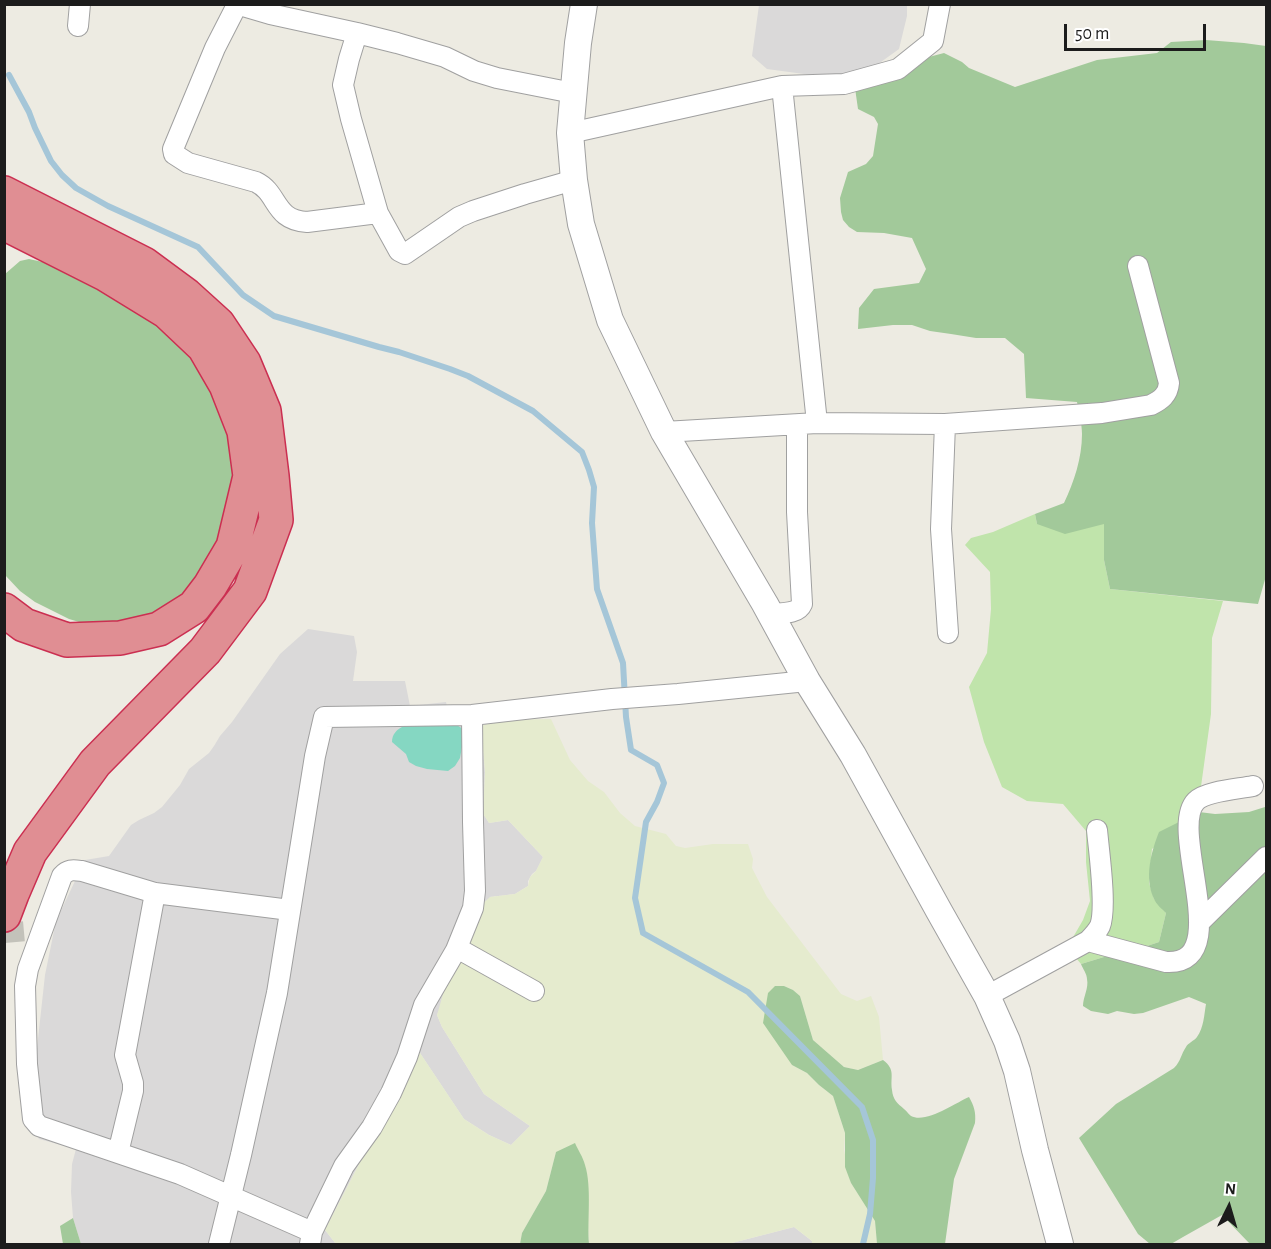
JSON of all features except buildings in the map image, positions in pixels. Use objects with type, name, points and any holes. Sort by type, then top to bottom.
[{"type":"highway","points":[[4,193],[144,264],[186,295],[218,324],[244,363],[264,411],[276,520],[250,591],[205,651],[95,763],[30,852],[12,894],[24,926]]},
{"type":"highway","points":[[4,223],[105,274],[167,312],[204,347],[226,385],[244,431],[250,476],[233,547],[210,586],[194,607],[159,629],[120,638],[67,640],[24,625],[4,610]]},
{"type":"street","points":[[78,26],[80,4]]},
{"type":"street","points":[[584,4],[570,133],[573,180],[581,224],[610,320],[664,432],[771,614],[807,681],[853,755],[987,996],[1007,1041],[1017,1071],[1037,1160],[1060,1245]]},
{"type":"street","points":[[570,133],[782,86],[844,84],[898,69],[933,41],[940,4]]},
{"type":"street","points":[[378,213],[297,222],[285,215],[264,186],[188,163],[174,154],[173,149],[215,48],[236,5],[270,9],[445,57],[482,74],[573,93]]},
{"type":"street","points":[[357,33],[343,85],[378,213],[399,252],[405,254],[473,211],[573,180]]},
{"type":"street","points":[[771,614],[798,610],[802,604],[797,512],[807,424],[782,86]]},
{"type":"street","points":[[664,432],[807,424],[945,424],[1102,412],[1151,405],[1158,402],[1168,391],[1169,383],[1138,266]]},
{"type":"street","points":[[945,424],[941,529],[948,633]]},
{"type":"street","points":[[219,1245],[277,993],[315,756],[324,717],[472,715],[807,681]]},
{"type":"street","points":[[290,910],[155,893],[82,871],[67,871],[24,926],[28,969],[25,986],[27,1064],[33,1119],[39,1126],[180,1174],[311,1238],[344,1166],[372,1127],[391,1093],[407,1057],[424,1005],[457,948],[473,908],[475,891],[472,715]]},
{"type":"street","points":[[1088,941],[1154,959],[1176,962],[1191,953],[1197,939],[1199,923],[1188,840],[1192,805],[1206,795],[1253,786]]},
{"type":"street","points":[[987,996],[1088,941],[1101,924],[1102,898],[1097,830]]},
{"type":"street","points":[[1199,923],[1266,857]]},
{"type":"street","points":[[118,1153],[133,1091],[126,1050],[155,893]]},
{"type":"street","points":[[457,948],[534,991]]},
{"type":"shaded area","points":[[759,5],[907,5],[907,16],[899,49],[874,67],[841,79],[767,69],[752,56]]},
{"type":"shaded area","points":[[308,629],[354,636],[357,652],[353,681],[405,681],[410,706],[446,702],[450,719],[481,726],[485,772],[484,814],[489,823],[508,820],[543,857],[528,881],[528,886],[515,894],[490,897],[437,1015],[442,1027],[484,1094],[530,1126],[511,1145],[489,1135],[464,1119],[418,1050],[325,1230],[336,1244],[81,1244],[73,1218],[71,1192],[72,1164],[76,1149],[39,1139],[29,1121],[45,975],[56,921],[85,860],[109,856],[131,825],[162,807],[180,785],[189,769],[209,753],[280,654]]},
{"type":"shaded area","points":[[794,1227],[812,1241],[812,1244],[728,1244]]},
{"type":"green space","points":[[1206,40],[1266,46],[1266,576],[1258,604],[1110,589],[1104,560],[1104,524],[1065,534],[1037,524],[1035,514],[1064,503],[1074,478],[1081,452],[1082,434],[1077,402],[1026,398],[1024,354],[1005,338],[976,338],[930,331],[912,325],[858,329],[859,308],[874,289],[919,283],[926,269],[912,238],[884,233],[857,232],[843,220],[841,212],[840,198],[848,172],[866,164],[873,156],[878,124],[874,117],[858,109],[855,88],[910,62],[944,53],[969,68],[1015,87],[1097,60],[1157,53],[1171,42]]},
{"type":"green space","points":[[29,259],[47,263],[110,293],[181,339],[221,395],[237,480],[209,578],[143,623],[86,624],[69,619],[35,602],[20,591],[5,575],[5,274],[20,261]]},
{"type":"green space","points":[[1035,514],[1037,524],[1104,524],[1104,560],[1110,589],[1223,601],[1212,638],[1211,714],[1199,812],[1152,849],[1149,883],[1154,899],[1166,913],[1159,942],[1081,964],[1071,952],[1072,939],[1083,920],[1090,901],[1086,831],[1063,804],[1027,801],[1002,787],[984,742],[969,687],[987,653],[991,609],[990,572],[965,545],[971,538],[993,532]]},
{"type":"green space","points":[[551,719],[570,760],[588,781],[604,792],[620,813],[635,826],[666,834],[676,846],[685,848],[713,844],[748,844],[753,859],[752,868],[767,897],[841,994],[857,1001],[871,996],[879,1017],[883,1060],[858,1070],[844,1067],[813,1040],[800,996],[784,986],[792,1065],[807,1073],[833,1096],[845,1133],[844,1150],[851,1183],[875,1221],[877,1244],[812,1244],[812,1241],[794,1227],[728,1244],[589,1244],[588,1227],[556,1152],[546,1191],[522,1233],[520,1244],[336,1244],[325,1230],[418,1050],[464,1119],[489,1135],[511,1145],[530,1126],[484,1094],[442,1027],[437,1015],[447,980],[479,907],[490,897],[515,894],[528,886],[530,877],[543,857],[508,820],[489,823],[483,814],[485,772],[481,726],[502,720]]},
{"type":"green space","points":[[455,724],[463,729],[460,758],[448,771],[416,766],[409,762],[406,754],[392,742],[395,732],[404,726]]},
{"type":"green space","points":[[1265,807],[1266,1244],[1250,1244],[1222,1215],[1171,1244],[1150,1244],[1138,1234],[1079,1138],[1116,1104],[1174,1068],[1184,1050],[1199,1033],[1206,1004],[1189,997],[1143,1013],[1117,1011],[1108,1014],[1091,1011],[1083,1006],[1087,982],[1081,964],[1159,942],[1166,913],[1154,899],[1149,874],[1151,856],[1159,832],[1199,812],[1215,814],[1249,812]]},
{"type":"green space","points":[[775,986],[784,986],[800,996],[813,1040],[844,1067],[858,1070],[883,1060],[891,1070],[894,1099],[911,1116],[917,1118],[932,1115],[969,1097],[974,1109],[975,1123],[954,1179],[945,1244],[877,1244],[875,1221],[851,1183],[845,1167],[845,1133],[833,1096],[807,1073],[792,1065],[763,1023],[768,993]]},
{"type":"green space","points":[[575,1143],[587,1174],[589,1244],[520,1244],[522,1233],[546,1191],[556,1152]]},
{"type":"green space","points":[[73,1218],[81,1244],[63,1244],[60,1226]]},
{"type":"waterway","points":[[9,75],[51,161],[76,188],[108,206],[198,247],[243,295],[274,316],[399,352],[468,376],[533,411],[582,452],[594,487],[592,523],[597,589],[623,663],[626,717],[631,750],[657,765],[664,783],[646,822],[635,898],[643,933],[748,992],[862,1107],[873,1140],[870,1214],[863,1244]]},
{"type":"tunnel","points":[[4,933],[26,931]]}]
